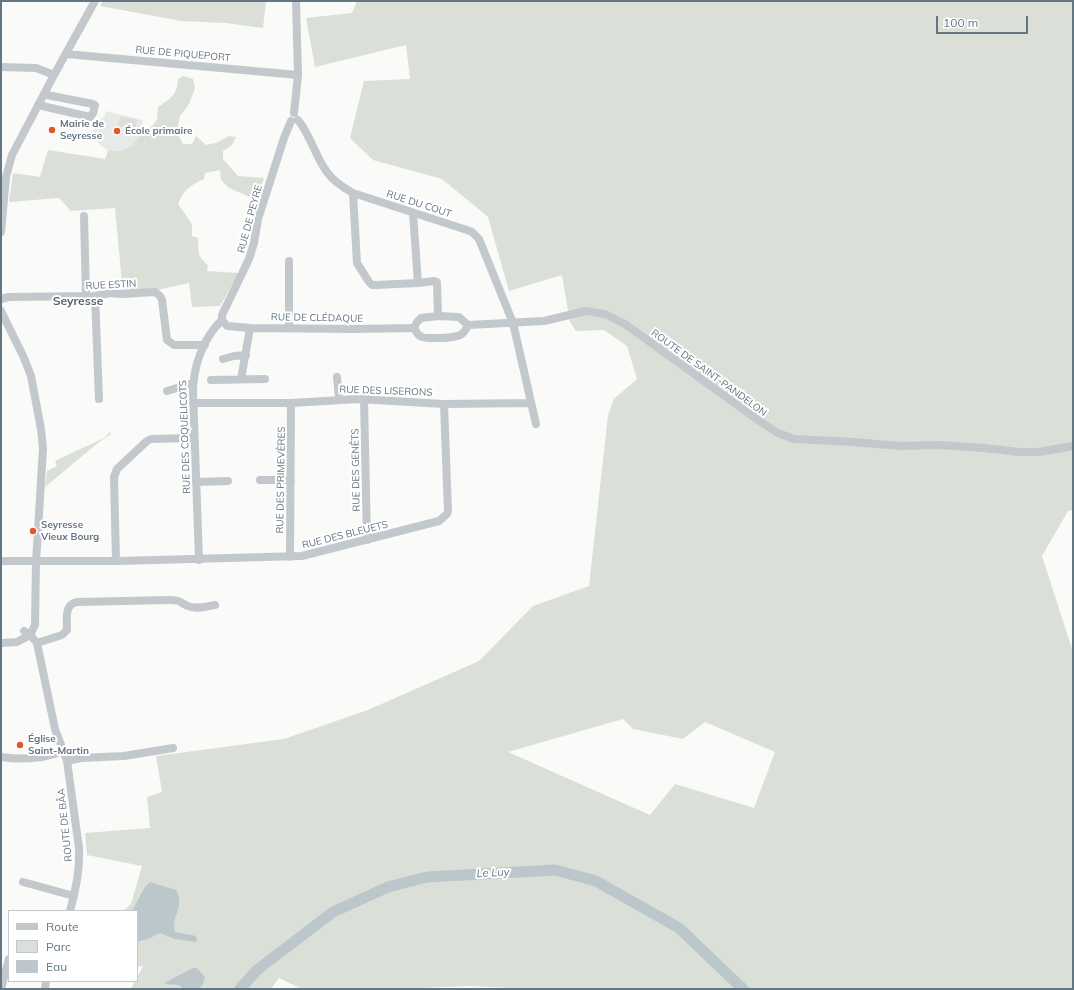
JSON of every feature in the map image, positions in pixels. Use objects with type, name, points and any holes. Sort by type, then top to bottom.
[{"type":"street","points":[[1,232],[4,188],[8,165],[12,155],[44,93],[95,1]]},
{"type":"street","name":"RUE DE PEYRE","points":[[222,320],[221,318],[249,259],[254,243],[258,219],[284,138],[294,118],[298,75],[296,1]]},
{"type":"street","name":"RUE DE PIQUEPORT","points":[[66,54],[298,75]]},
{"type":"street","points":[[1,68],[36,68],[54,75]]},
{"type":"street","points":[[38,105],[90,117],[93,113],[95,105],[93,104],[47,95],[44,93]]},
{"type":"street","name":"RUE DU COUT","points":[[294,118],[305,128],[328,174],[353,194],[467,230],[476,235],[513,323],[536,424]]},
{"type":"street","points":[[353,194],[357,264],[369,282],[372,285],[437,282],[438,316]]},
{"type":"street","points":[[414,213],[418,282]]},
{"type":"street","points":[[84,216],[100,399]]},
{"type":"street","points":[[289,261],[289,328]]},
{"type":"street","name":"RUE ESTIN","points":[[1,299],[9,296],[90,296],[110,293],[122,294],[155,292],[162,300],[167,340],[174,346],[205,345]]},
{"type":"street","points":[[1,311],[31,376],[42,435],[43,464],[36,562],[35,625],[17,642],[4,643]]},
{"type":"street","name":"ROUTE DE SAINT-PANDELON","points":[[513,323],[544,321],[586,311],[605,314],[625,324],[758,420],[783,435],[794,439],[898,446],[984,448],[1019,452],[1039,452],[1073,446]]},
{"type":"street","points":[[468,325],[463,333],[458,336],[434,338],[422,337],[414,328],[421,318],[438,316],[459,317],[468,325],[513,323]]},
{"type":"street","name":"RUE DE CLÉDAQUE","points":[[222,320],[227,326],[250,328],[414,328]]},
{"type":"street","name":"RUE DES COQUELICOTS","points":[[198,560],[193,373],[212,332],[222,320]]},
{"type":"street","points":[[241,379],[250,328]]},
{"type":"street","points":[[223,359],[246,355]]},
{"type":"street","points":[[337,377],[339,399]]},
{"type":"street","points":[[211,380],[265,379]]},
{"type":"street","points":[[167,391],[193,383]]},
{"type":"street","name":"RUE DES LISERONS","points":[[193,403],[292,403],[339,399],[364,399],[444,404],[531,403]]},
{"type":"street","name":"RUE DES GENÊTS","points":[[364,399],[367,540]]},
{"type":"street","name":"RUE DES PRIMEVÈRES","points":[[290,557],[292,403]]},
{"type":"street","name":"RUE DES BLEUETS","points":[[1,561],[198,560],[302,556],[439,521],[447,514],[448,503],[444,404]]},
{"type":"street","points":[[116,561],[114,477],[117,469],[151,439],[194,438]]},
{"type":"street","points":[[260,480],[290,480]]},
{"type":"street","points":[[196,482],[228,481]]},
{"type":"street","points":[[27,633],[37,643],[62,635],[67,630],[67,608],[76,602],[180,600],[188,606],[194,608],[215,605]]},
{"type":"street","name":"ROUTE DE BÂA","points":[[37,643],[55,729],[67,761],[79,848],[78,873],[70,910]]},
{"type":"street","points":[[67,761],[81,758],[124,756],[173,748]]},
{"type":"street","points":[[1,758],[38,758],[63,751]]},
{"type":"street","points":[[23,882],[74,896]]},
{"type":"street","points":[[1,989],[8,963]]},
{"type":"shaded area","name":"École primaire","points":[[106,111],[143,120],[139,137],[131,146],[121,151],[108,151],[98,143],[91,124],[105,116]]},
{"type":"green space","points":[[103,1],[266,1],[263,28],[226,23],[181,21],[100,6]]},
{"type":"green space","points":[[357,1],[1073,1],[1073,510],[1068,511],[1042,556],[1073,652],[1073,989],[532,989],[470,986],[394,989],[302,989],[279,978],[271,989],[131,989],[134,982],[138,982],[138,976],[143,966],[138,967],[138,910],[124,910],[131,904],[142,866],[87,855],[85,833],[150,828],[147,797],[162,792],[156,756],[284,739],[368,710],[479,661],[533,606],[589,586],[608,415],[614,399],[637,379],[627,346],[604,330],[576,331],[570,322],[562,275],[509,291],[488,217],[442,179],[373,160],[350,138],[364,81],[410,79],[406,45],[315,67],[306,18],[352,13]],"holes":[[[623,719],[633,729],[683,739],[705,722],[775,752],[754,808],[675,784],[650,815],[508,752]]]},
{"type":"green space","points":[[183,76],[193,79],[195,88],[189,104],[180,116],[177,132],[183,144],[192,144],[196,136],[206,145],[216,143],[229,136],[236,137],[232,145],[223,151],[223,159],[238,176],[264,178],[257,200],[229,188],[221,180],[220,170],[205,173],[204,179],[188,188],[182,195],[178,204],[192,224],[192,236],[198,238],[199,253],[208,265],[207,271],[239,273],[220,306],[192,307],[189,283],[157,290],[123,293],[115,208],[71,211],[59,198],[9,202],[13,173],[40,177],[48,150],[105,159],[108,151],[121,151],[131,146],[157,120],[158,107],[175,93],[178,79]]},
{"type":"green space","points":[[120,116],[137,120],[135,130],[118,126]]},
{"type":"green space","points":[[110,432],[111,434],[99,442],[45,487],[47,471],[57,466],[55,461],[104,438]]},
{"type":"water","points":[[150,882],[176,890],[179,896],[179,907],[174,922],[175,932],[196,936],[196,942],[175,939],[160,933],[138,942],[138,910],[133,910],[145,887]]},
{"type":"water","points":[[193,968],[197,968],[205,977],[203,984],[199,989],[184,989],[179,985],[165,984],[166,982]]},
{"type":"waterway","name":"Le Luy","points":[[240,989],[257,970],[333,912],[388,887],[427,877],[555,870],[596,881],[679,928],[743,989]]},
{"type":"place","name":"Mairie de Seyresse","points":[[52,130]]},
{"type":"place","name":"École primaire","points":[[117,131]]},
{"type":"place","name":"Seyresse Vieux Bourg","points":[[33,531]]},
{"type":"place","name":"Église Saint-Martin","points":[[20,745]]},
{"type":"district","name":"Seyresse","points":[[78,301]]}]
